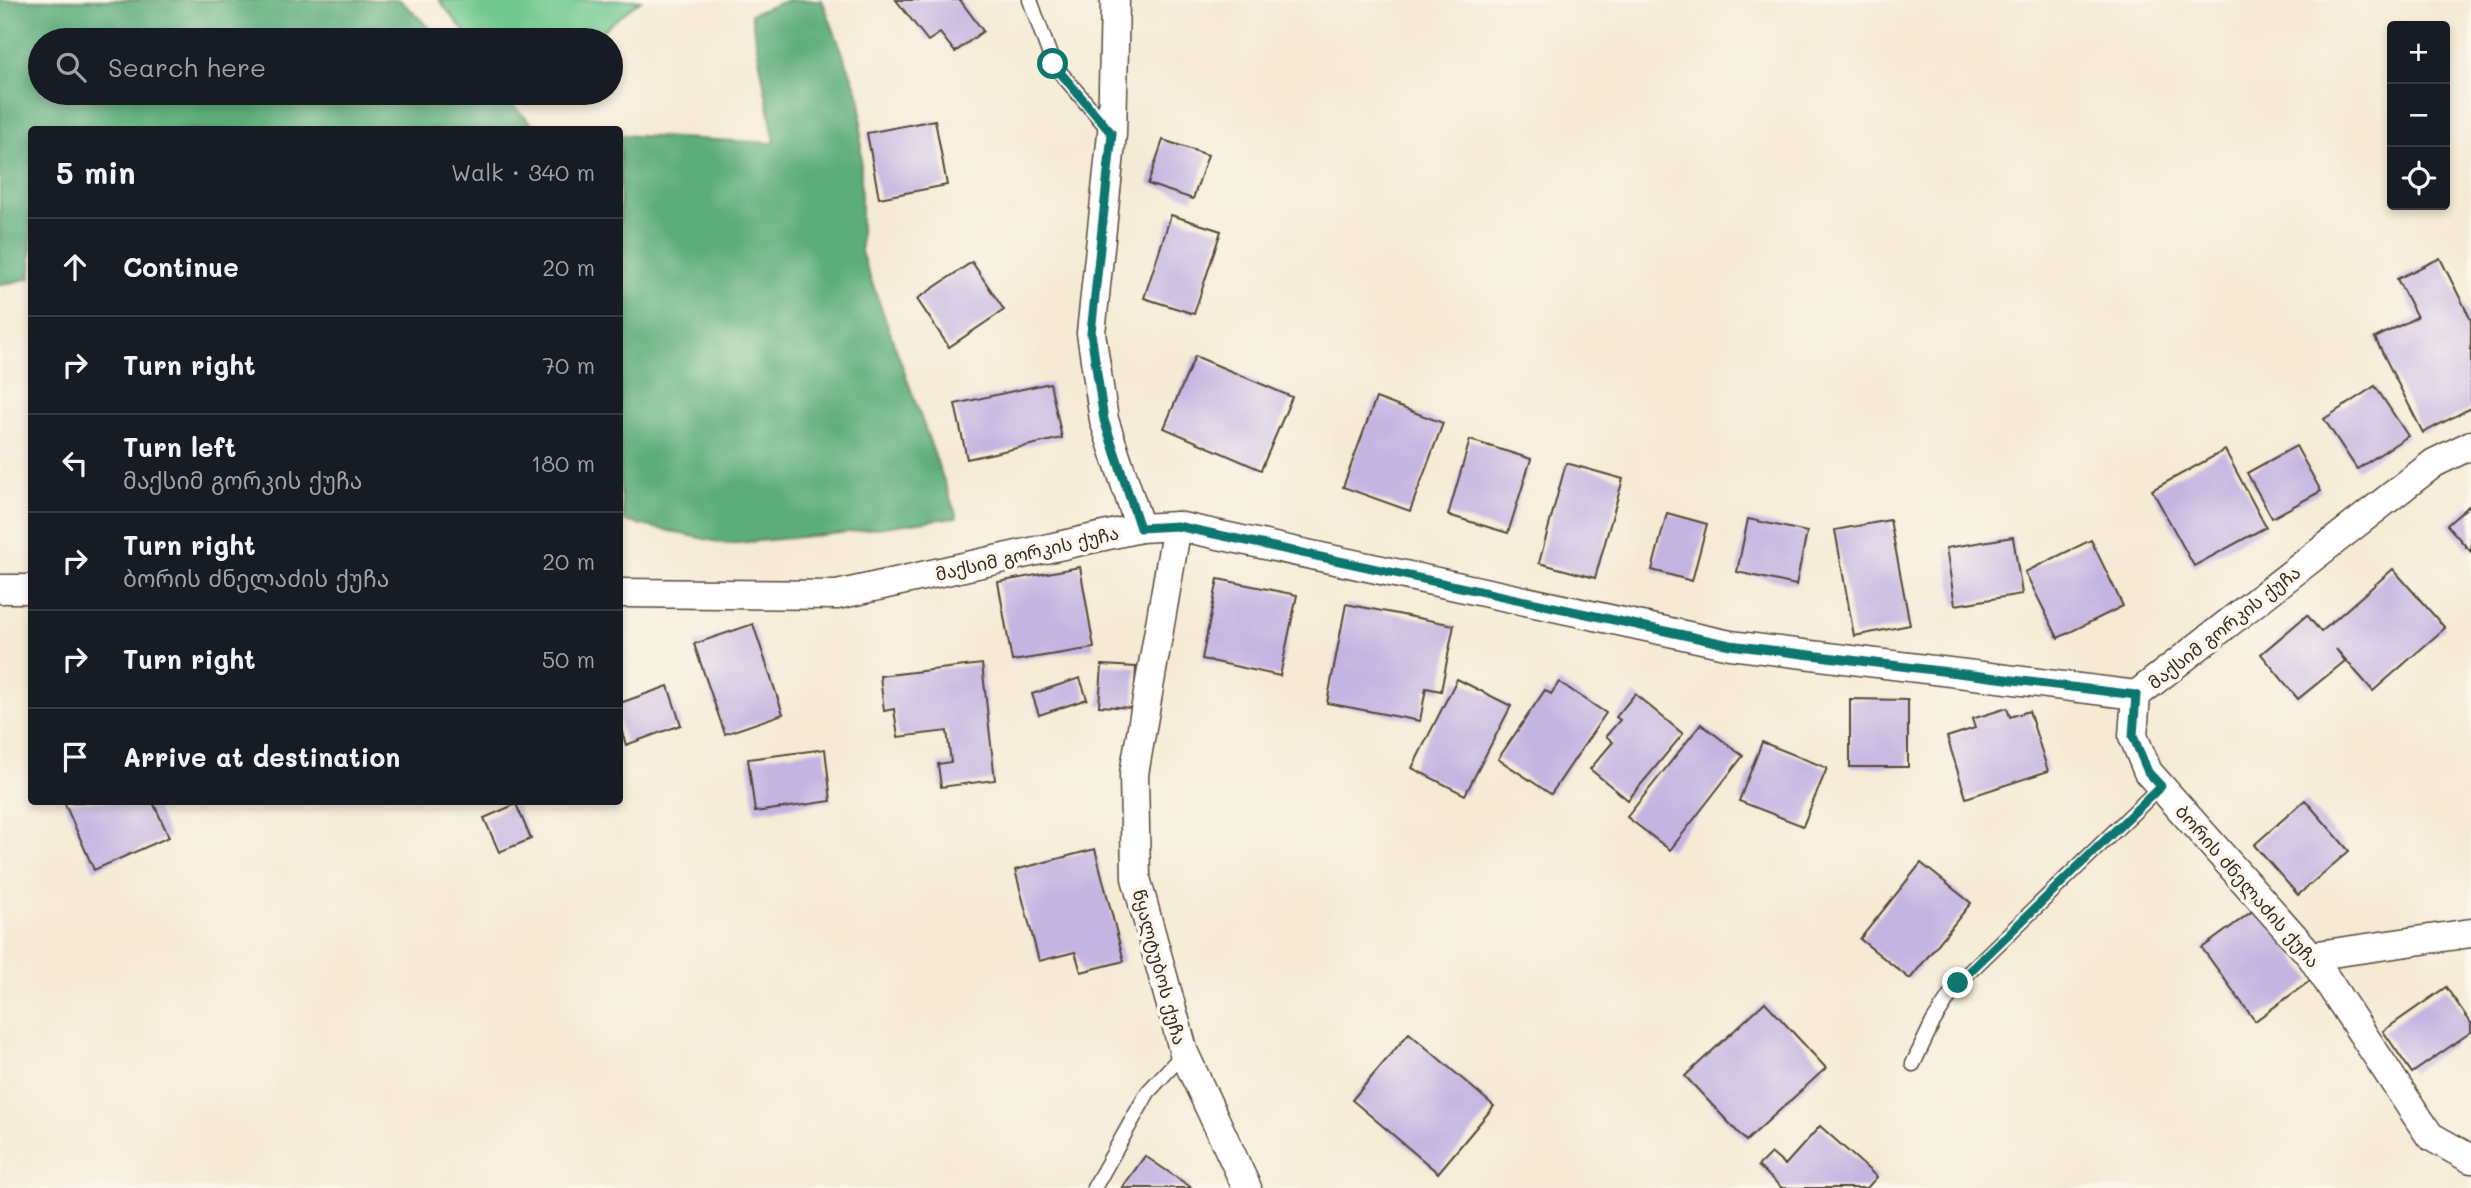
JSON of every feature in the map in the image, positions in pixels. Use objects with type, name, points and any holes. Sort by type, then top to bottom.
[{"type":"street","points":[[1115,0],[1112,134],[1091,333],[1104,420],[1140,528]]},
{"type":"street","name":"მაქსიმ გორკის ქუჩა","points":[[623,593],[837,595],[1140,528],[1177,526],[1730,645],[2136,695],[2434,463],[2471,445]]},
{"type":"street","name":"წყალტუბოს ქუჩა","points":[[1177,526],[1134,774],[1136,878],[1184,1053],[1247,1188]]},
{"type":"street","points":[[0,589],[28,589]]},
{"type":"street","name":"ბორის ძნელაძის ქუჩა","points":[[2136,695],[2133,736],[2148,772],[2311,956],[2430,1136],[2471,1159]]},
{"type":"street","points":[[2311,956],[2471,933]]},
{"type":"lane","points":[[1030,0],[1053,64],[1112,134]]},
{"type":"lane","points":[[1913,1064],[1933,1022],[1958,983],[2161,786]]},
{"type":"lane","points":[[1094,1188],[1148,1092],[1184,1053]]},
{"type":"green space","points":[[0,0],[400,0],[430,28],[28,28],[28,105],[512,105],[535,126],[28,126],[28,279],[0,285]]},
{"type":"green space","points":[[439,0],[641,0],[605,28],[461,28]]},
{"type":"green space","points":[[788,0],[822,0],[861,100],[861,252],[957,517],[833,534],[727,544],[624,521],[623,135],[775,143],[751,14]]},
{"type":"building","points":[[896,0],[960,0],[983,31],[955,52],[940,33],[928,41]]},
{"type":"building","points":[[935,120],[947,185],[879,198],[867,133]]},
{"type":"building","points":[[1163,140],[1208,155],[1193,199],[1148,184]]},
{"type":"building","points":[[1171,215],[1221,231],[1194,314],[1144,298]]},
{"type":"building","points":[[2440,258],[2471,320],[2471,408],[2423,433],[2375,338],[2417,317],[2397,279]]},
{"type":"building","points":[[972,262],[1004,310],[949,347],[917,299]]},
{"type":"building","points":[[1195,356],[1292,397],[1261,470],[1164,428]]},
{"type":"building","points":[[1050,383],[1062,438],[967,459],[955,404]]},
{"type":"building","points":[[2375,386],[2408,436],[2357,469],[2324,419]]},
{"type":"building","points":[[1376,398],[1443,423],[1410,511],[1343,487]]},
{"type":"building","points":[[1470,440],[1531,459],[1508,533],[1448,515]]},
{"type":"building","points":[[2296,446],[2321,491],[2272,518],[2247,473]]},
{"type":"building","points":[[2225,450],[2266,527],[2194,566],[2152,490]]},
{"type":"building","points":[[1566,463],[1623,479],[1595,578],[1539,563]]},
{"type":"building","points":[[2471,504],[2471,552],[2447,525]]},
{"type":"building","points":[[1667,513],[1707,524],[1692,581],[1652,570]]},
{"type":"building","points":[[1748,519],[1807,532],[1796,585],[1737,572]]},
{"type":"building","points":[[1890,520],[1910,625],[1854,636],[1835,530]]},
{"type":"building","points":[[2013,537],[2022,594],[1955,605],[1946,548]]},
{"type":"building","points":[[2091,540],[2123,606],[2058,638],[2025,572]]},
{"type":"building","points":[[1080,567],[1094,648],[1012,661],[998,582]]},
{"type":"building","points":[[2393,569],[2445,628],[2373,691],[2336,649],[2345,661],[2298,699],[2261,654],[2307,615],[2321,632]]},
{"type":"building","points":[[1218,579],[1297,595],[1280,676],[1202,659]]},
{"type":"building","points":[[1346,604],[1454,625],[1441,691],[1426,688],[1420,721],[1327,703]]},
{"type":"building","points":[[753,624],[783,714],[725,734],[694,644]]},
{"type":"building","points":[[982,664],[995,780],[941,787],[938,764],[951,762],[947,731],[898,737],[894,709],[884,711],[880,676]]},
{"type":"building","points":[[1102,665],[1136,667],[1134,708],[1099,706]]},
{"type":"building","points":[[1080,678],[1087,699],[1039,715],[1032,694]]},
{"type":"building","points":[[1457,679],[1511,706],[1465,795],[1412,768]]},
{"type":"building","points":[[1559,682],[1606,713],[1551,794],[1498,759],[1545,690],[1551,694]]},
{"type":"building","points":[[668,686],[681,725],[626,745],[623,736],[623,702]]},
{"type":"building","points":[[1635,694],[1683,734],[1628,800],[1590,769],[1613,742],[1606,736],[1620,720],[1616,717]]},
{"type":"building","points":[[1850,699],[1908,700],[1908,767],[1850,767]]},
{"type":"building","points":[[2007,708],[2010,717],[2029,711],[2048,771],[1966,798],[1947,737],[1975,728],[1972,719]]},
{"type":"building","points":[[1701,724],[1743,756],[1670,850],[1627,817]]},
{"type":"building","points":[[1762,742],[1827,768],[1803,826],[1739,801]]},
{"type":"building","points":[[825,749],[831,801],[755,812],[748,759]]},
{"type":"building","points":[[2305,800],[2349,851],[2298,895],[2254,845]]},
{"type":"building","points":[[65,805],[154,805],[169,837],[94,870]]},
{"type":"building","points":[[516,805],[531,839],[499,852],[484,818]]},
{"type":"building","points":[[1095,849],[1124,961],[1081,972],[1075,952],[1039,961],[1015,870]]},
{"type":"building","points":[[1921,863],[1971,903],[1910,979],[1860,939]]},
{"type":"building","points":[[2258,907],[2311,980],[2255,1021],[2202,948]]},
{"type":"building","points":[[2446,987],[2471,1023],[2471,1032],[2412,1073],[2383,1031]]},
{"type":"building","points":[[1765,1002],[1826,1068],[1746,1141],[1685,1076]]},
{"type":"building","points":[[1409,1033],[1494,1106],[1438,1173],[1352,1100]]},
{"type":"building","points":[[1820,1126],[1877,1177],[1867,1188],[1782,1188],[1758,1166],[1771,1153],[1785,1165]]},
{"type":"building","points":[[1145,1156],[1192,1188],[1122,1188]]},
{"type":"route","points":[[1053,64],[1112,134],[1091,333],[1104,420],[1140,528],[1177,526],[1730,645],[2136,695],[2133,736],[2148,772],[2161,786],[1958,983]]}]
